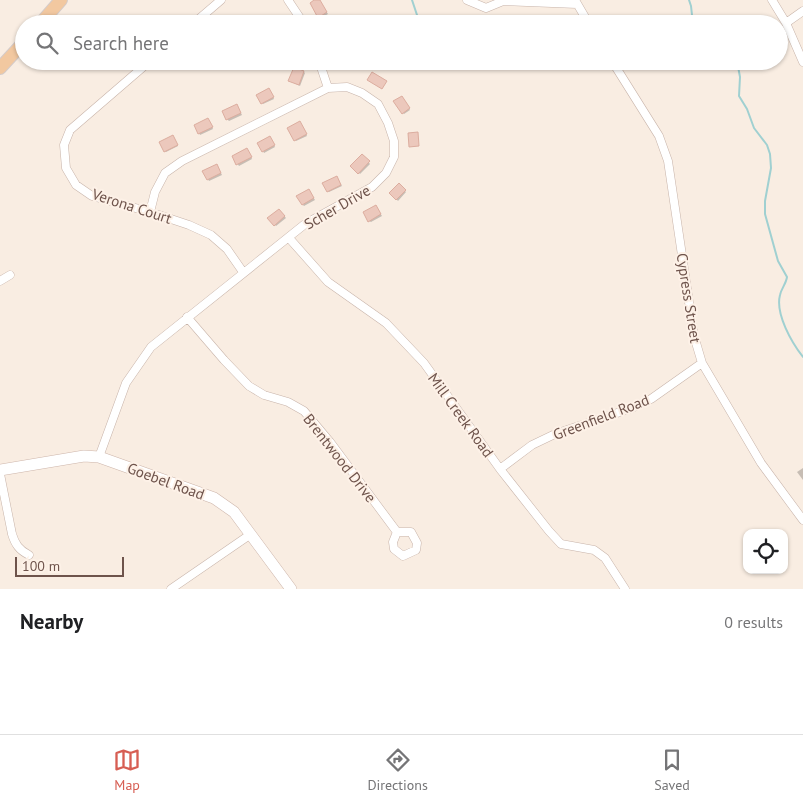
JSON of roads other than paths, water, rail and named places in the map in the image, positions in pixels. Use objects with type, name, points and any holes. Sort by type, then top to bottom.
[{"type":"main road","points":[[48,15],[61,0]]},
{"type":"main road","points":[[0,68],[15,52]]},
{"type":"street","points":[[204,15],[221,0]]},
{"type":"street","points":[[288,0],[298,15]]},
{"type":"street","points":[[466,0],[486,8],[503,0],[576,2],[584,15]]},
{"type":"street","points":[[772,0],[781,15]]},
{"type":"street","points":[[788,22],[803,11]]},
{"type":"street","points":[[788,28],[803,62]]},
{"type":"street","name":"Verona Court","points":[[140,70],[70,130],[64,144],[66,168],[76,185],[92,196],[150,212],[189,225],[211,235],[227,249],[243,272]]},
{"type":"street","points":[[323,70],[328,88]]},
{"type":"street","name":"Cypress Street","points":[[618,70],[659,136],[668,161],[694,336],[702,364],[761,463],[803,520]]},
{"type":"street","name":"Scher Drive","points":[[99,457],[126,383],[151,347],[305,224],[372,187],[386,174],[394,157],[394,141],[388,123],[378,104],[362,93],[347,87],[328,88],[182,161],[165,173],[155,192],[150,212]]},
{"type":"street","name":"Mill Creek Road","points":[[289,238],[328,282],[386,323],[424,363],[500,469],[548,531],[561,544],[594,550],[605,558],[626,589]]},
{"type":"street","points":[[0,281],[10,275]]},
{"type":"street","name":"Brentwood Drive","points":[[187,317],[224,360],[250,386],[264,395],[288,402],[304,411],[330,442],[397,532]]},
{"type":"street","name":"Greenfield Road","points":[[500,469],[532,445],[554,434],[632,408],[651,399],[702,364]]},
{"type":"street","name":"Goebel Road","points":[[0,472],[84,456],[99,457],[214,498],[234,512],[291,589]]},
{"type":"street","points":[[0,472],[15,543],[20,551],[29,556]]},
{"type":"street","points":[[171,589],[251,534]]},
{"type":"waterway","points":[[412,0],[417,15]]},
{"type":"waterway","points":[[689,0],[692,15]]},
{"type":"waterway","points":[[739,70],[739,96],[747,109],[754,128],[767,145],[770,154],[771,168],[765,201],[765,214],[778,261],[787,277],[780,295],[780,311],[786,328],[803,357]]}]
